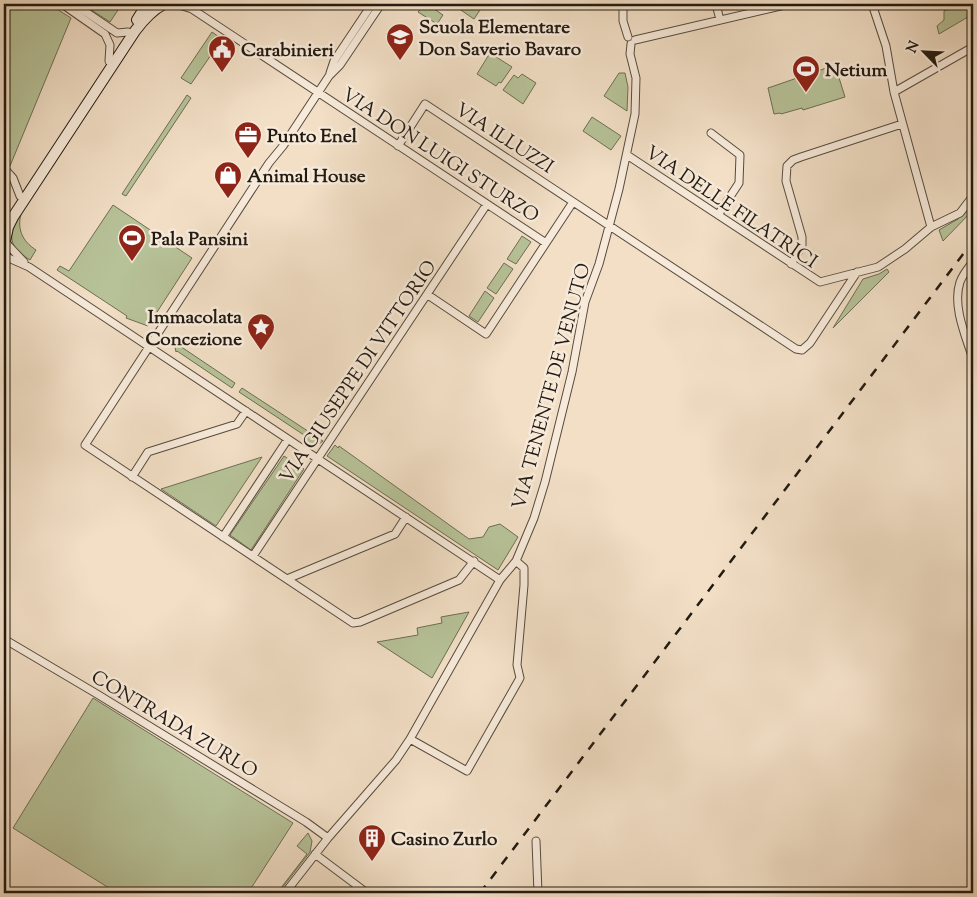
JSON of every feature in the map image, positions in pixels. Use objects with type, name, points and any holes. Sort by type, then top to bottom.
[{"type":"main road","points":[[4,221],[148,4]]},
{"type":"main road","points":[[5,247],[8,227],[12,217],[135,31],[148,14],[164,4]]},
{"type":"street","points":[[62,4],[105,34],[110,45],[109,61]]},
{"type":"street","points":[[74,4],[117,33],[128,32]]},
{"type":"street","name":"VIA DON LUIGI STURZO","points":[[176,4],[190,7],[546,243]]},
{"type":"street","points":[[329,76],[334,61],[372,4]]},
{"type":"street","points":[[381,4],[340,65],[329,76],[283,146],[269,163],[85,445],[353,623],[459,580],[474,561]]},
{"type":"street","name":"VIA TENENTE DE VENUTO","points":[[285,893],[328,838],[396,760],[410,739],[500,580],[516,561],[534,518],[545,482],[572,372],[585,302],[599,264],[633,128],[636,96],[631,40],[623,21],[622,4]]},
{"type":"street","points":[[716,4],[720,20]]},
{"type":"street","points":[[631,40],[784,4]]},
{"type":"street","points":[[872,4],[888,53],[894,92],[902,124],[932,227]]},
{"type":"street","points":[[894,92],[973,47]]},
{"type":"street","name":"VIA ILLUZZI","points":[[398,146],[426,104],[791,346],[802,350],[810,343],[857,272]]},
{"type":"street","points":[[791,264],[802,246],[802,237],[786,181],[787,166],[793,160],[801,157],[902,124]]},
{"type":"street","points":[[711,134],[740,154],[739,184],[718,215]]},
{"type":"street","name":"VIA DELLE FILATRICI","points":[[627,156],[820,282],[857,272]]},
{"type":"street","points":[[4,168],[13,178],[20,196]]},
{"type":"street","points":[[857,272],[878,267],[905,249],[932,227],[960,213],[973,196]]},
{"type":"street","points":[[428,295],[486,334],[573,202]]},
{"type":"street","name":"VIA GIUSEPPE DI VITTORIO","points":[[253,556],[487,204]]},
{"type":"street","points":[[5,247],[30,267]]},
{"type":"street","points":[[5,247],[30,267],[500,580]]},
{"type":"street","points":[[973,262],[960,283],[958,298],[960,315],[973,360]]},
{"type":"street","points":[[132,477],[148,452],[237,424],[246,412]]},
{"type":"street","points":[[223,536],[288,439]]},
{"type":"street","points":[[288,580],[395,534],[406,517]]},
{"type":"street","points":[[410,739],[467,771],[520,678],[517,665],[524,568],[516,561]]},
{"type":"street","name":"CONTRADA ZURLO","points":[[4,639],[256,791],[328,838]]},
{"type":"street","points":[[536,841],[538,893]]},
{"type":"street","points":[[315,854],[367,893]]},
{"type":"green space","points":[[4,4],[49,4],[71,18],[10,166],[4,163]]},
{"type":"green space","points":[[82,4],[122,4],[110,22]]},
{"type":"green space","points":[[424,4],[427,4],[443,15],[437,24],[418,12]]},
{"type":"green space","points":[[452,4],[484,4],[474,19]]},
{"type":"green space","points":[[963,4],[973,4],[973,14],[939,34],[937,26],[944,20],[944,11]]},
{"type":"green space","points":[[212,32],[222,39],[191,84],[181,78]]},
{"type":"green space","points":[[490,53],[512,67],[501,83],[499,82],[496,86],[477,74]]},
{"type":"green space","name":"Netium","points":[[835,65],[845,97],[803,110],[802,108],[774,114],[768,88]]},
{"type":"green space","points":[[619,73],[625,73],[628,87],[627,111],[604,96]]},
{"type":"green space","points":[[522,74],[536,83],[523,104],[503,90],[514,75],[518,78]]},
{"type":"green space","points":[[187,95],[191,98],[126,196],[122,194]]},
{"type":"green space","points":[[592,117],[621,136],[611,150],[583,131]]},
{"type":"green space","points":[[973,204],[973,210],[943,241],[939,230],[958,219]]},
{"type":"green space","name":"Pala Pansini","points":[[113,205],[192,258],[148,326],[126,318],[127,316],[57,270],[60,266],[69,271]]},
{"type":"green space","points":[[22,211],[20,228],[22,234],[27,242],[36,250],[30,260],[16,249],[12,238],[14,226]]},
{"type":"green space","points":[[522,236],[531,242],[516,264],[507,259]]},
{"type":"green space","points":[[504,263],[513,269],[496,294],[487,288]]},
{"type":"green space","points":[[887,269],[889,272],[833,328],[863,279],[879,274]]},
{"type":"green space","points":[[485,291],[494,298],[478,322],[469,316]]},
{"type":"green space","points":[[174,342],[235,383],[232,388],[176,352]]},
{"type":"green space","points":[[242,388],[323,441],[315,447],[304,442],[307,437],[239,392]]},
{"type":"green space","points":[[335,445],[469,539],[483,537],[489,527],[500,524],[518,537],[498,570],[327,456]]},
{"type":"green space","points":[[284,456],[304,469],[251,550],[230,535]]},
{"type":"green space","points":[[262,457],[216,526],[161,489]]},
{"type":"green space","points":[[469,612],[432,678],[377,642],[418,635],[417,628],[442,623],[441,617]]},
{"type":"green space","points":[[93,698],[293,823],[248,893],[117,893],[13,828]]},
{"type":"green space","points":[[308,833],[312,841],[310,852],[277,893],[307,854],[297,846]]},
{"type":"railway","points":[[480,893],[973,241]]},
{"type":"place","name":"Scuola Elementare Don Saverio Bavaro","points":[[400,61]]},
{"type":"place","name":"Carabinieri","points":[[222,73]]},
{"type":"place","name":"Netium","points":[[806,93]]},
{"type":"place","name":"Punto Enel","points":[[248,159]]},
{"type":"place","name":"Animal House","points":[[228,199]]},
{"type":"place","name":"Pala Pansini","points":[[132,262]]},
{"type":"place","name":"Immacolata Concezione","points":[[261,351]]},
{"type":"place","name":"Casino Zurlo","points":[[372,862]]}]
